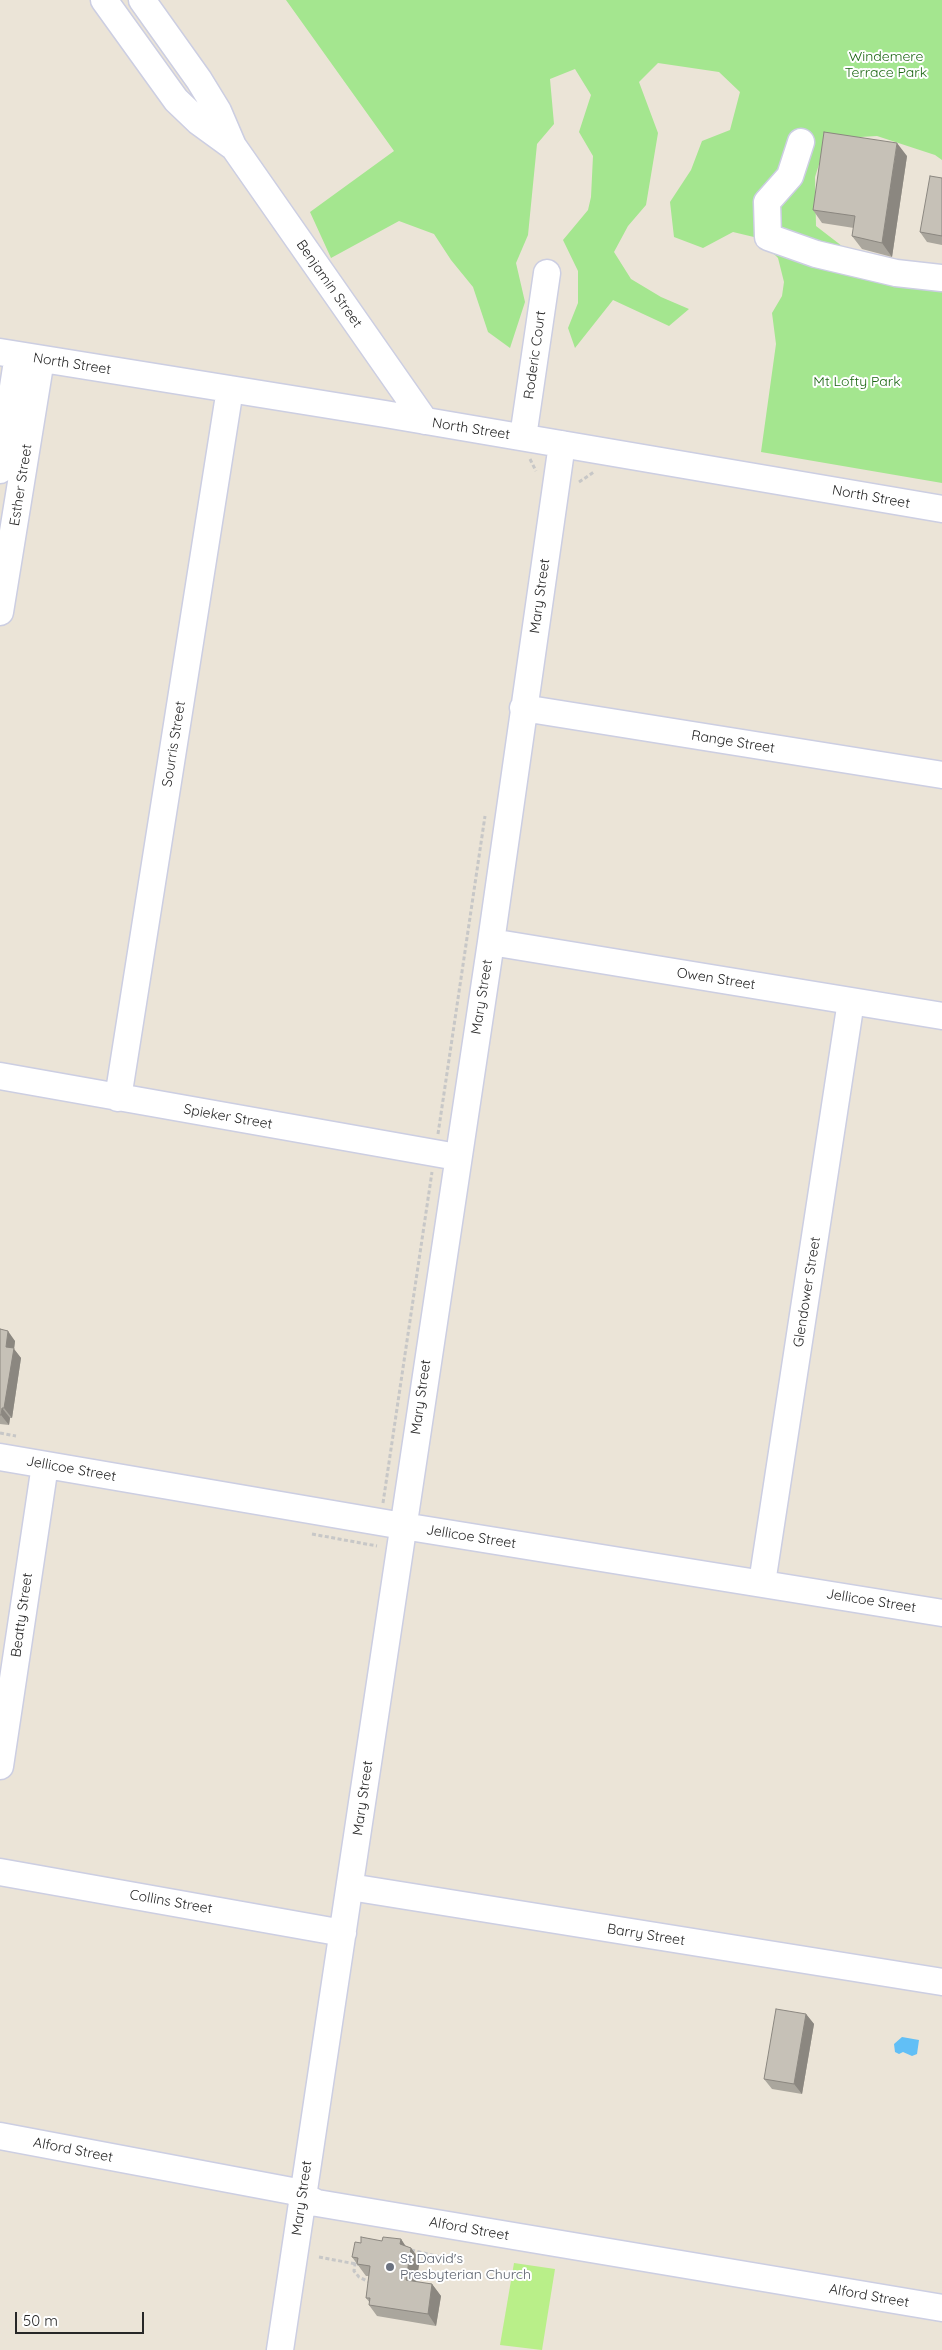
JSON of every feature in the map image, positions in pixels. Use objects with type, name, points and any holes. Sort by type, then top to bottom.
[{"type":"street","name":"Benjamin Street","points":[[104,0],[176,100],[199,122],[233,146]]},
{"type":"street","name":"Benjamin Street","points":[[142,0],[199,80],[218,111],[233,146],[425,422]]},
{"type":"street","points":[[801,142],[790,176],[767,202],[768,236],[816,254],[896,273],[942,278]]},
{"type":"street","name":"Roderic Court","points":[[525,447],[547,273]]},
{"type":"street","name":"North Street","points":[[20,355],[425,422],[525,447],[562,444],[942,509]]},
{"type":"street","name":"Esther Street","points":[[0,470],[20,355]]},
{"type":"street","name":"Esther Street","points":[[0,612],[20,355]]},
{"type":"street","name":"Sourris Street","points":[[118,1098],[230,389]]},
{"type":"street","name":"Mary Street","points":[[280,2350],[402,1526],[446,1156],[491,942],[562,444]]},
{"type":"street","name":"Range Street","points":[[524,708],[942,775]]},
{"type":"street","name":"Owen Street","points":[[491,942],[942,1016]]},
{"type":"street","name":"Glendower Street","points":[[762,1583],[851,1001]]},
{"type":"street","name":"Spieker Street","points":[[0,1076],[446,1156]]},
{"type":"street","name":"Jellicoe Street","points":[[0,1457],[402,1526],[942,1613]]},
{"type":"street","name":"Beatty Street","points":[[0,1766],[45,1465]]},
{"type":"street","name":"Collins Street","points":[[0,1872],[343,1933]]},
{"type":"street","name":"Barry Street","points":[[350,1887],[942,1982]]},
{"type":"street","name":"Alford Street","points":[[0,2136],[292,2191],[316,2203],[942,2308]]},
{"type":"path","points":[[525,447],[536,472]]},
{"type":"path","points":[[383,1504],[446,1156],[486,812]]},
{"type":"path","points":[[409,2250],[445,2258]]},
{"type":"path","points":[[360,2253],[355,2257],[354,2271],[359,2277],[377,2284]]},
{"type":"path","points":[[319,2257],[361,2265]]},
{"type":"green space","points":[[286,0],[942,0],[942,160],[935,155],[877,136],[827,139],[815,177],[816,226],[851,253],[942,267],[942,483],[761,452],[776,344],[772,313],[782,296],[784,282],[778,258],[758,238],[733,232],[703,248],[674,237],[670,202],[691,170],[702,141],[730,130],[740,92],[719,72],[658,63],[639,82],[658,133],[646,205],[628,226],[614,252],[631,279],[661,297],[689,309],[669,326],[613,300],[575,348],[568,328],[578,303],[578,271],[563,240],[588,210],[591,197],[593,156],[579,132],[591,95],[575,69],[550,79],[554,124],[537,144],[528,235],[516,263],[525,302],[510,348],[488,332],[473,287],[451,260],[434,234],[399,221],[331,258],[310,212],[394,151]]},
{"type":"green space","points":[[514,2263],[555,2269],[542,2350],[500,2345]]},
{"type":"water","points":[[902,2037],[919,2040],[917,2054],[912,2056],[903,2052],[899,2054],[895,2052],[894,2044]]},
{"type":"building","points":[[824,132],[897,143],[882,243],[852,236],[855,216],[813,210]]},
{"type":"building","points":[[930,176],[942,178],[942,236],[920,232]]},
{"type":"building","points":[[0,1329],[8,1331],[6,1347],[14,1348],[4,1408],[2,1408],[1,1415],[0,1415]]},
{"type":"building","points":[[776,2009],[806,2014],[794,2084],[764,2079]]},
{"type":"building","points":[[361,2237],[382,2241],[383,2237],[401,2239],[400,2244],[411,2248],[406,2280],[432,2284],[428,2314],[369,2305],[370,2298],[366,2298],[370,2266],[357,2264],[358,2258],[352,2257],[355,2242],[361,2243]]},
{"type":"place","name":"St David's Presbyterian Church","points":[[390,2267]]},
{"type":"park label","name":"Windemere Terrace Park","points":[[886,66]]},
{"type":"park label","name":"Mt Lofty Park","points":[[857,382]]}]
